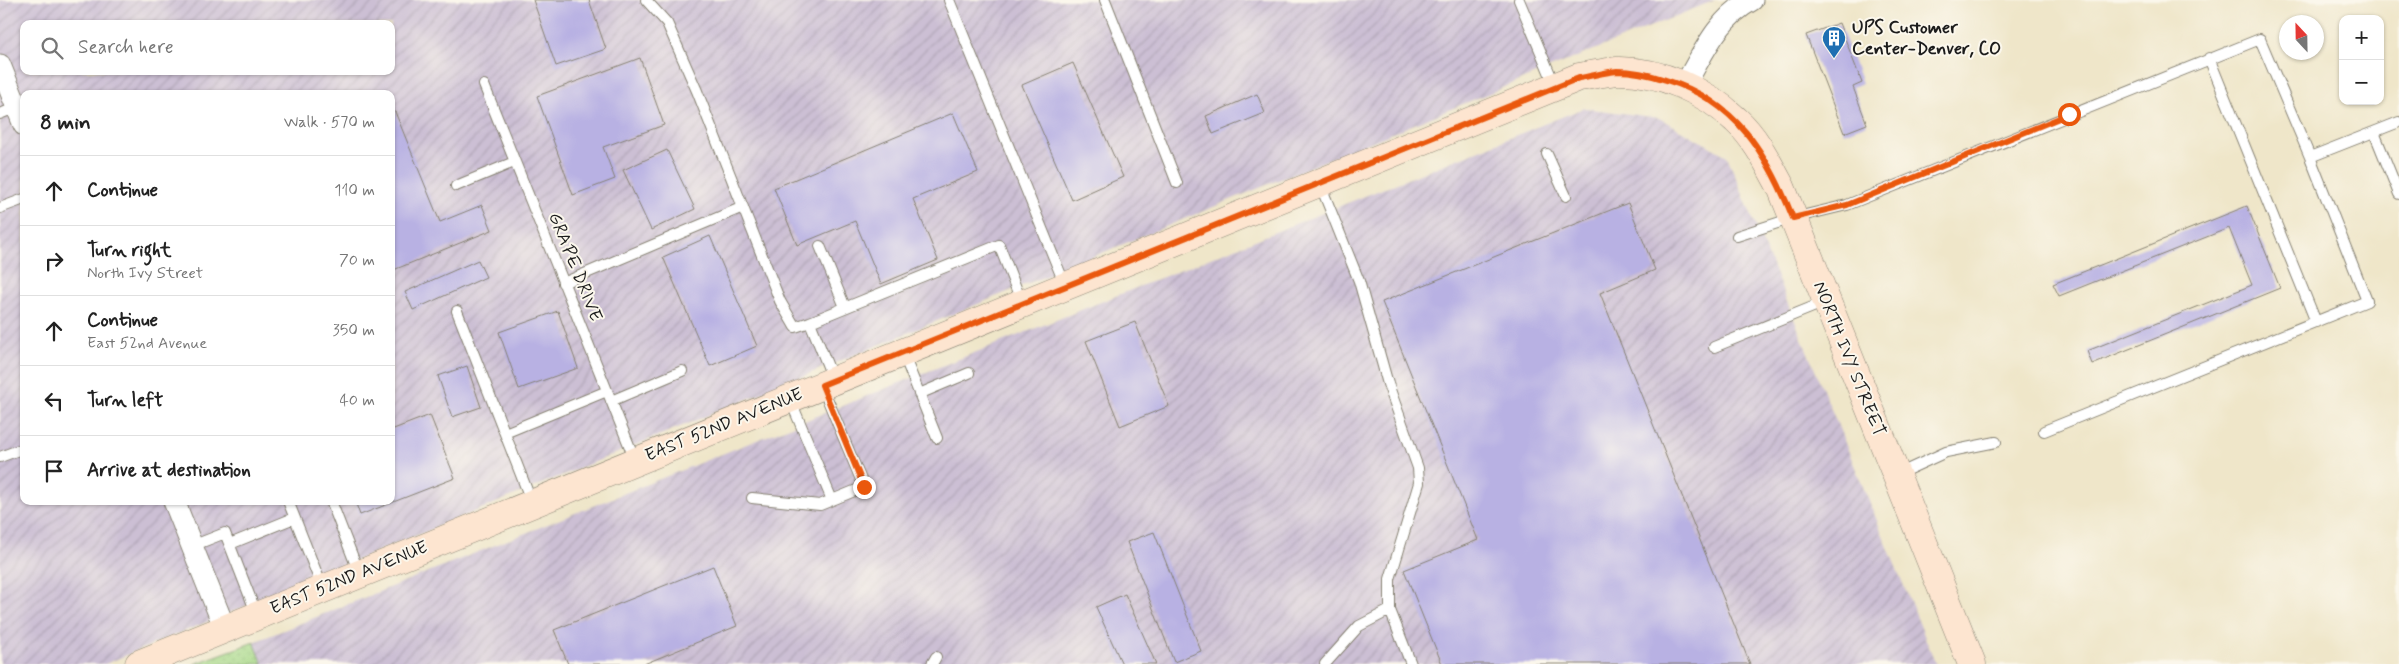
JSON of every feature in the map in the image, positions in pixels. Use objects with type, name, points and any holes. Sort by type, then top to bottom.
[{"type":"street","points":[[1685,85],[1717,28],[1731,14],[1752,0]]},
{"type":"street","points":[[0,66],[13,115]]},
{"type":"street","name":"EAST 52ND AVENUE","points":[[139,664],[1022,303],[1579,78],[1618,71],[1651,75],[1685,85]]},
{"type":"street","name":"NORTH IVY STREET","points":[[1685,85],[1714,102],[1737,120],[1762,151],[1781,187],[1972,664]]},
{"type":"street","points":[[176,505],[225,629]]},
{"type":"lane","points":[[646,0],[668,23],[780,301],[795,327],[999,245],[1022,303]]},
{"type":"lane","points":[[1105,0],[1177,183]]},
{"type":"lane","points":[[1519,0],[1556,87]]},
{"type":"lane","points":[[951,1],[1066,286]]},
{"type":"lane","points":[[1737,236],[1793,218],[1847,205],[2260,39],[2310,157],[2367,301],[2044,431]]},
{"type":"lane","points":[[2209,58],[2316,322]]},
{"type":"lane","name":"GRAPE DRIVE","points":[[484,86],[635,461]]},
{"type":"lane","points":[[2310,157],[2399,122]]},
{"type":"lane","points":[[2374,132],[2399,194]]},
{"type":"lane","points":[[1547,154],[1566,196]]},
{"type":"lane","points":[[456,186],[514,162]]},
{"type":"lane","points":[[1319,183],[1359,281],[1388,384],[1418,468],[1419,483],[1390,579],[1390,610],[1412,664]]},
{"type":"lane","points":[[0,208],[20,200]]},
{"type":"lane","points":[[563,283],[743,207]]},
{"type":"lane","points":[[820,246],[846,307]]},
{"type":"lane","points":[[1714,348],[1826,301]]},
{"type":"lane","points":[[457,311],[532,503]]},
{"type":"lane","points":[[752,498],[820,505],[864,487],[828,382],[810,322]]},
{"type":"lane","points":[[902,352],[937,438]]},
{"type":"lane","points":[[505,433],[682,371]]},
{"type":"lane","points":[[919,394],[969,373]]},
{"type":"lane","points":[[789,398],[832,500]]},
{"type":"lane","points":[[1896,475],[1946,452],[1996,442]]},
{"type":"lane","points":[[0,457],[20,450]]},
{"type":"lane","points":[[289,505],[323,589]]},
{"type":"lane","points":[[333,505],[359,574]]},
{"type":"lane","points":[[230,544],[294,518]]},
{"type":"lane","points":[[192,546],[225,533],[257,615]]},
{"type":"lane","points":[[1325,664],[1359,626],[1390,610]]},
{"type":"shaded area","points":[[0,0],[1715,0],[105,664],[0,664]]},
{"type":"shaded area","points":[[1584,108],[1659,118],[1727,156],[1936,664],[263,664],[254,642]]},
{"type":"green space","points":[[254,642],[263,664],[194,664]]},
{"type":"building","points":[[533,0],[589,0],[606,49],[556,66]]},
{"type":"building","name":"UPS Customer Center-Denver, CO","points":[[1839,23],[1862,83],[1853,87],[1867,124],[1844,133],[1806,35]]},
{"type":"building","points":[[640,58],[664,125],[603,147],[615,179],[573,195],[537,96]]},
{"type":"building","points":[[1073,63],[1123,177],[1072,200],[1022,85]]},
{"type":"building","points":[[1257,94],[1265,113],[1213,134],[1206,116]]},
{"type":"building","points":[[395,112],[440,222],[482,205],[492,230],[395,269]]},
{"type":"building","points":[[953,113],[978,172],[913,199],[938,260],[881,284],[855,221],[797,245],[774,188]]},
{"type":"building","points":[[667,150],[695,209],[651,230],[623,170]]},
{"type":"building","points":[[1628,203],[1655,270],[1600,293],[1750,664],[1442,664],[1404,570],[1478,540],[1382,302]]},
{"type":"building","points":[[2247,206],[2280,288],[2092,364],[2087,351],[2252,285],[2229,228],[2059,296],[2053,284]]},
{"type":"building","points":[[710,236],[757,346],[710,366],[663,257]]},
{"type":"building","points":[[478,260],[486,277],[413,310],[405,292]]},
{"type":"building","points":[[558,311],[578,368],[519,389],[499,332]]},
{"type":"building","points":[[1135,322],[1169,406],[1120,426],[1086,341]]},
{"type":"building","points":[[467,366],[481,407],[452,417],[438,376]]},
{"type":"building","points":[[430,415],[455,478],[395,501],[395,428]]},
{"type":"building","points":[[356,505],[386,505],[360,515]]},
{"type":"building","points":[[1154,532],[1201,651],[1174,662],[1127,542]]},
{"type":"building","points":[[713,566],[737,626],[644,664],[568,664],[554,630]]},
{"type":"building","points":[[1125,594],[1156,664],[1122,664],[1096,607]]},
{"type":"place","name":"UPS Customer Center-Denver, CO","points":[[1834,59]]},
{"type":"route","points":[[864,487],[822,385],[1579,78],[1618,71],[1651,75],[1685,85],[1714,102],[1737,120],[1762,151],[1781,187],[1793,218],[1847,205],[2069,114]]}]
